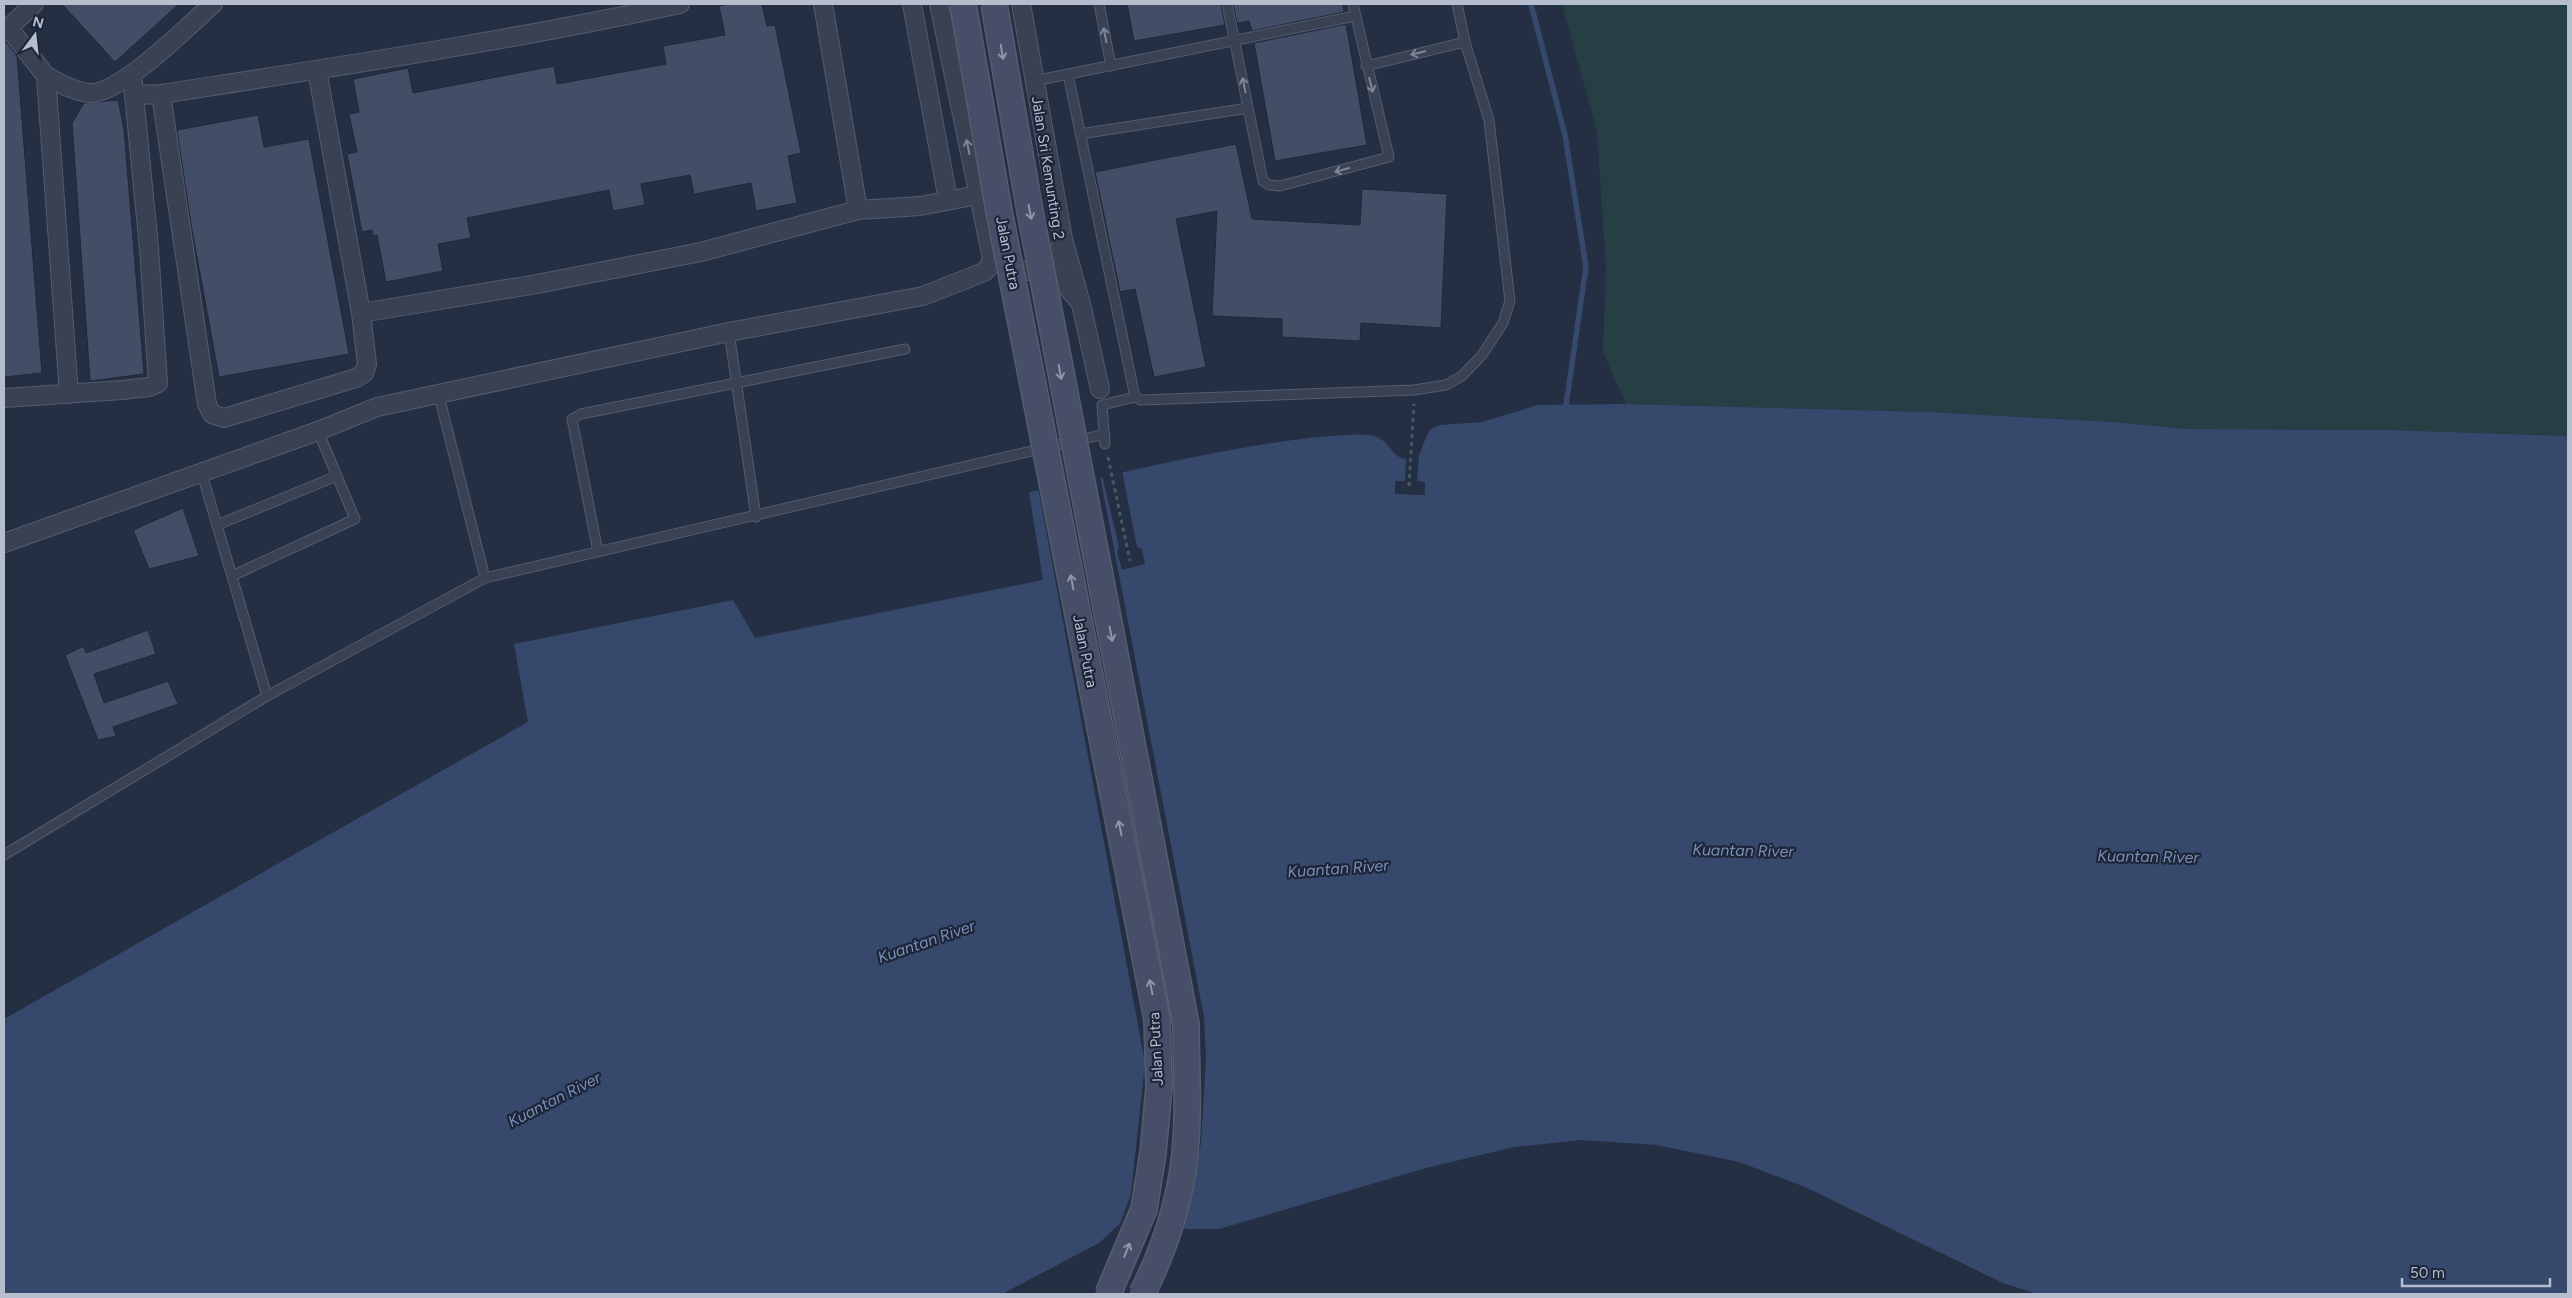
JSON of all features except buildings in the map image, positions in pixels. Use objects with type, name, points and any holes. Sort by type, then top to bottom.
[{"type":"main road","name":"Jalan Putra","points":[[962,4],[999,211],[1157,1019],[1159,1087],[1154,1152],[1144,1209],[1108,1294]]},
{"type":"main road","name":"Jalan Putra","points":[[994,4],[1030,215],[1186,1024],[1186,1140],[1176,1207],[1156,1267],[1142,1294]]},
{"type":"street","points":[[34,4],[6,30],[46,76],[69,88],[90,93],[111,87],[132,74],[212,4]]},
{"type":"street","points":[[135,95],[161,94],[318,70],[585,24],[680,4]]},
{"type":"street","points":[[822,4],[858,210]]},
{"type":"street","points":[[912,4],[948,200]]},
{"type":"street","points":[[4,543],[202,474],[377,407],[438,392],[729,332],[924,296],[984,272],[989,267],[992,258],[939,4]]},
{"type":"street","name":"Jalan Sri Kemunting 2","points":[[1021,4],[1063,239],[1058,254],[1048,265]]},
{"type":"street","points":[[161,94],[207,404],[212,414],[224,418],[356,378],[364,373],[367,364],[361,313],[318,70]]},
{"type":"street","points":[[4,398],[149,387],[158,383],[132,74]]},
{"type":"street","points":[[46,76],[69,394]]},
{"type":"street","points":[[361,313],[537,284],[701,252],[858,210],[920,206],[978,195]]},
{"type":"street","points":[[1063,239],[1081,304],[1101,397]]},
{"type":"street","points":[[992,258],[1008,268],[1018,271],[1030,271],[1048,265],[1081,304]]},
{"type":"lane","points":[[1099,4],[1111,66]]},
{"type":"lane","points":[[1227,4],[1263,181],[1269,185],[1280,186],[1389,157],[1366,66],[1353,4]]},
{"type":"lane","points":[[4,855],[267,696],[484,578],[1105,439],[1101,397],[1135,397],[1141,400],[1414,390],[1446,385],[1462,376],[1482,355],[1503,323],[1510,301],[1489,120],[1465,42],[1457,4]]},
{"type":"lane","points":[[1034,81],[1235,42],[1355,16]]},
{"type":"lane","points":[[1366,66],[1465,42]]},
{"type":"lane","points":[[1068,74],[1135,397]]},
{"type":"lane","points":[[1080,134],[1248,108]]},
{"type":"lane","points":[[729,332],[756,517]]},
{"type":"lane","points":[[598,552],[572,419],[581,414],[905,349]]},
{"type":"lane","points":[[438,392],[484,578]]},
{"type":"lane","points":[[232,576],[356,519],[318,431]]},
{"type":"lane","points":[[202,474],[267,696]]},
{"type":"lane","points":[[217,525],[337,476]]},
{"type":"path","points":[[1409,486],[1414,398]]},
{"type":"path","points":[[1105,439],[1130,561]]},
{"type":"green space","points":[[1562,4],[2568,4],[2568,436],[2389,430],[2186,429],[2114,422],[1930,412],[1626,404],[1603,352],[1606,268],[1597,132]]},
{"type":"water","name":"Kuantan River","points":[[1626,404],[1930,412],[2114,422],[2186,429],[2389,430],[2568,436],[2568,1294],[2037,1294],[2003,1283],[1805,1187],[1739,1162],[1657,1145],[1581,1140],[1514,1147],[1426,1168],[1219,1229],[1187,1229],[1146,1220],[1123,1221],[1099,1243],[1002,1294],[4,1294],[4,1019],[528,722],[514,644],[733,600],[755,638],[1043,580],[1029,492],[1218,452],[1256,445],[1332,436],[1358,434],[1374,436],[1386,443],[1397,456],[1409,459],[1418,458],[1431,429],[1440,425],[1482,422],[1538,405]]},
{"type":"pier","points":[[1419,453],[1417,481],[1425,482],[1425,495],[1395,494],[1395,481],[1405,481],[1406,457],[1417,456]]},
{"type":"pier","points":[[1122,471],[1137,547],[1142,549],[1145,564],[1122,570],[1117,553],[1119,547],[1102,475]]},
{"type":"pier","points":[[1100,476],[1204,1017],[1206,1058],[1201,1143],[1183,1231],[1138,1221],[1119,1227],[1131,1194],[1145,1063],[1038,487]]},
{"type":"waterway","points":[[1531,4],[1565,135],[1586,267],[1566,405]]}]
